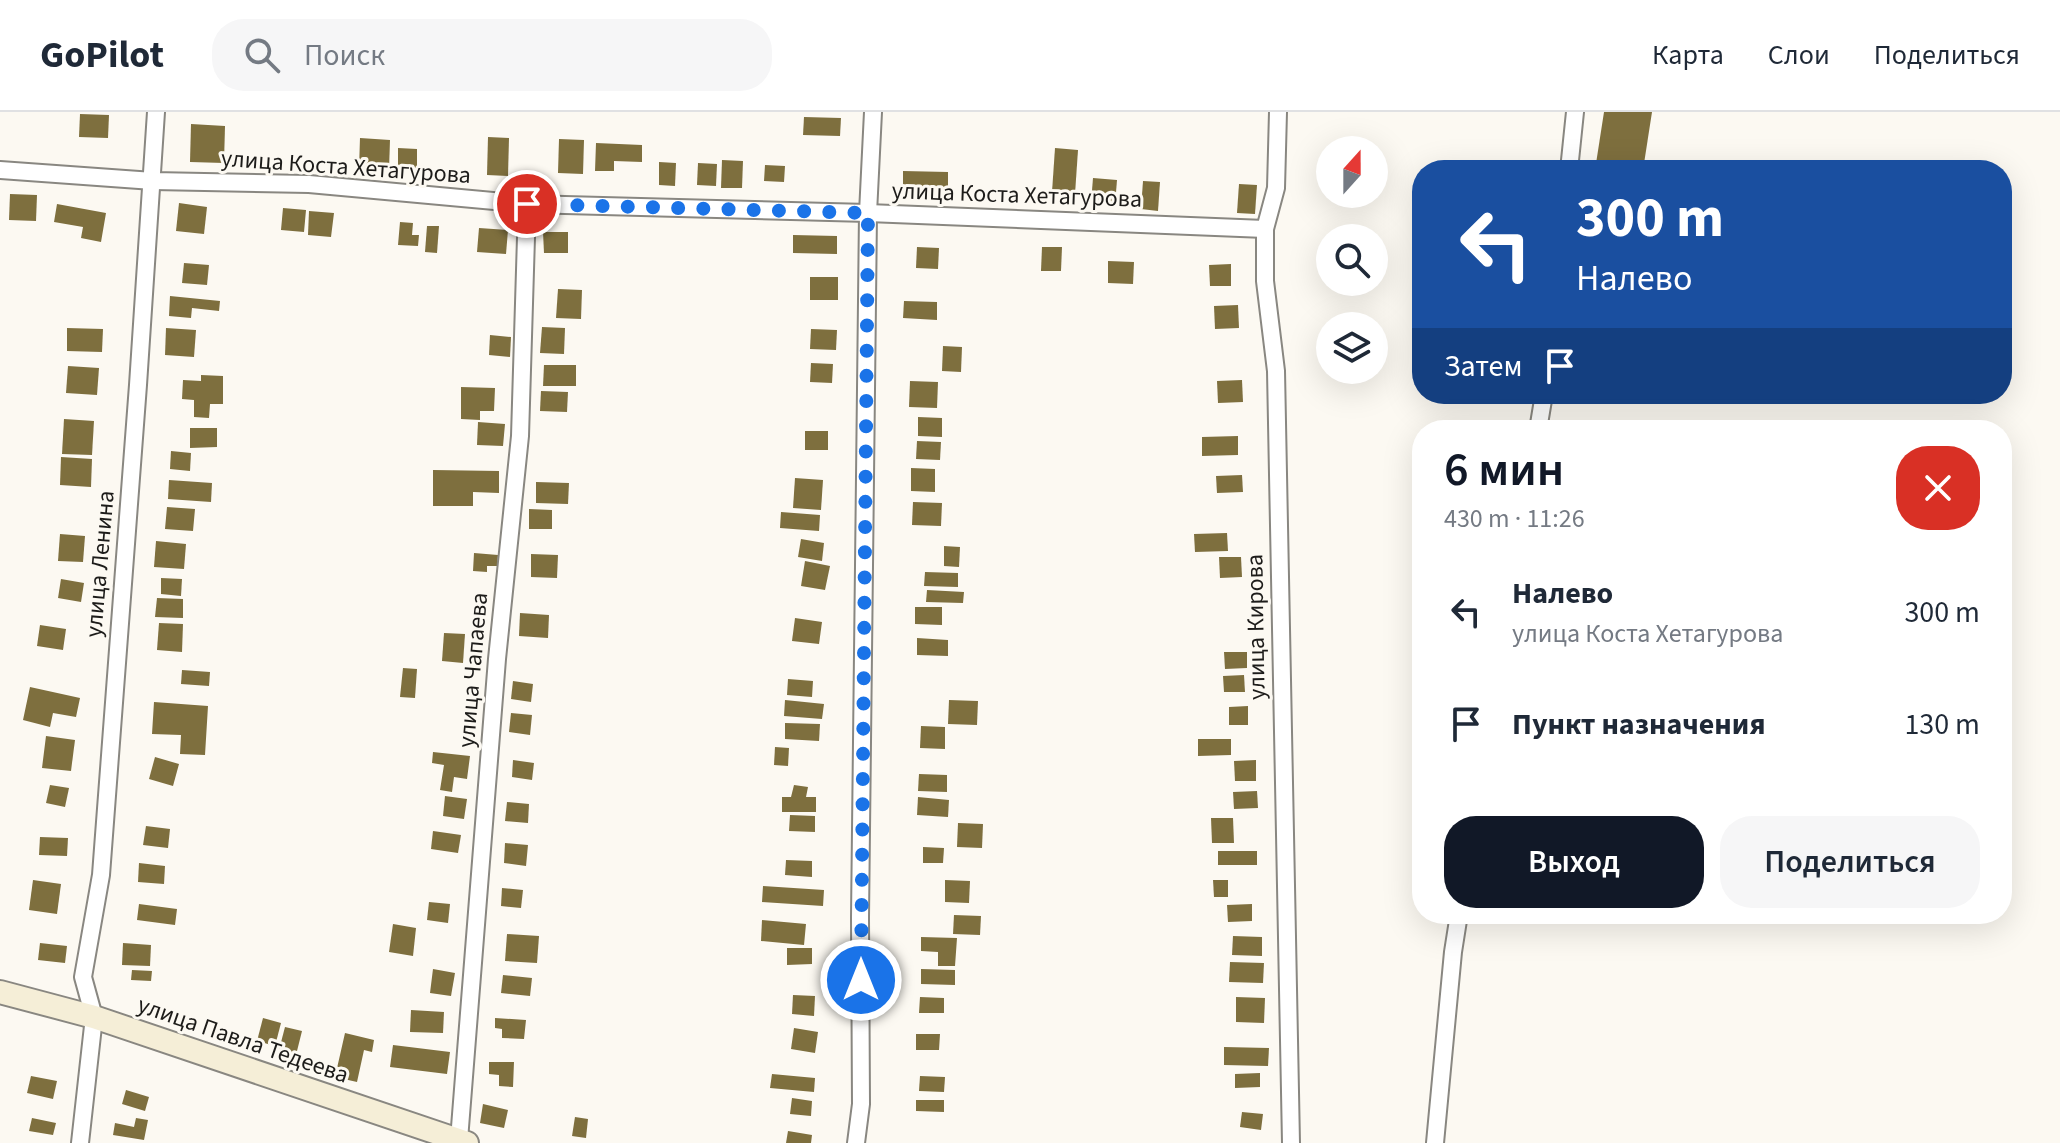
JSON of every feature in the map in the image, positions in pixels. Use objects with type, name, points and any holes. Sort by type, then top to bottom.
[{"type":"main road","name":"улица Павла Тедеева","points":[[0,992],[94,1017],[463,1142]]},
{"type":"street","name":"улица Ленина","points":[[94,1017],[83,977],[101,875],[156,112]]},
{"type":"street","points":[[856,1143],[861,1104],[860,918],[868,213],[873,112]]},
{"type":"street","name":"улица Кирова","points":[[1278,112],[1276,188],[1265,229],[1265,281],[1276,371],[1291,1143]]},
{"type":"street","points":[[1570,160],[1575,112]]},
{"type":"street","name":"улица Коста Хетагурова","points":[[0,170],[153,181],[309,184],[527,204],[868,213],[1265,229]]},
{"type":"street","name":"улица Чапаева","points":[[463,1142],[497,659],[520,436],[527,204]]},
{"type":"street","points":[[1435,1143],[1457,924]]},
{"type":"street","points":[[80,1143],[94,1017]]},
{"type":"building","points":[[1604,112],[1652,112],[1645,160],[1597,160]]},
{"type":"building","points":[[80,114],[109,115],[108,138],[79,137]]},
{"type":"building","points":[[804,117],[841,118],[840,136],[803,135]]},
{"type":"building","points":[[191,124],[225,126],[224,163],[190,162]]},
{"type":"building","points":[[488,137],[509,138],[508,176],[487,175]]},
{"type":"building","points":[[360,138],[390,140],[389,170],[359,169]]},
{"type":"building","points":[[559,139],[584,140],[583,174],[558,173]]},
{"type":"building","points":[[596,143],[642,145],[642,162],[614,161],[614,171],[595,171]]},
{"type":"building","points":[[398,148],[417,149],[417,171],[398,170]]},
{"type":"building","points":[[1055,148],[1078,150],[1075,194],[1052,192]]},
{"type":"building","points":[[722,160],[743,161],[742,188],[721,188]]},
{"type":"building","points":[[659,162],[676,163],[675,186],[659,185]]},
{"type":"building","points":[[698,163],[717,164],[716,186],[697,185]]},
{"type":"building","points":[[765,165],[785,166],[784,182],[764,181]]},
{"type":"building","points":[[903,171],[948,172],[948,193],[903,192]]},
{"type":"building","points":[[1093,178],[1117,180],[1115,205],[1091,203]]},
{"type":"building","points":[[1143,181],[1160,182],[1158,211],[1141,209]]},
{"type":"building","points":[[1239,184],[1257,185],[1255,214],[1237,213]]},
{"type":"building","points":[[10,194],[37,195],[36,221],[9,220]]},
{"type":"building","points":[[179,203],[207,207],[204,234],[176,231]]},
{"type":"building","points":[[57,204],[106,213],[101,242],[81,238],[83,227],[54,222]]},
{"type":"building","points":[[283,208],[306,210],[304,232],[281,230]]},
{"type":"building","points":[[309,211],[334,213],[331,237],[308,235]]},
{"type":"building","points":[[400,222],[413,223],[412,235],[419,235],[418,246],[398,245]]},
{"type":"building","points":[[427,226],[439,226],[437,253],[425,252]]},
{"type":"building","points":[[479,228],[508,230],[506,254],[477,252]]},
{"type":"building","points":[[543,232],[568,232],[568,253],[544,253]]},
{"type":"building","points":[[793,235],[837,236],[837,254],[793,253]]},
{"type":"building","points":[[917,247],[939,248],[938,269],[916,268]]},
{"type":"building","points":[[1042,247],[1062,247],[1061,271],[1041,271]]},
{"type":"building","points":[[1108,261],[1134,262],[1133,284],[1108,283]]},
{"type":"building","points":[[184,263],[209,265],[207,285],[182,283]]},
{"type":"building","points":[[1231,264],[1231,286],[1210,286],[1209,265]]},
{"type":"building","points":[[810,277],[838,277],[838,300],[810,300]]},
{"type":"building","points":[[558,289],[582,290],[581,319],[556,318]]},
{"type":"building","points":[[170,296],[220,301],[219,311],[192,308],[191,318],[169,316]]},
{"type":"building","points":[[904,301],[937,302],[937,320],[903,318]]},
{"type":"building","points":[[1238,305],[1239,328],[1215,329],[1214,306]]},
{"type":"building","points":[[542,327],[565,328],[564,354],[540,353]]},
{"type":"building","points":[[67,328],[103,329],[102,352],[67,351]]},
{"type":"building","points":[[166,328],[196,330],[194,357],[165,355]]},
{"type":"building","points":[[811,329],[837,330],[836,350],[810,349]]},
{"type":"building","points":[[490,335],[511,337],[510,357],[489,355]]},
{"type":"building","points":[[943,346],[962,347],[961,372],[942,371]]},
{"type":"building","points":[[811,363],[833,364],[832,383],[810,382]]},
{"type":"building","points":[[544,365],[576,365],[576,386],[543,386]]},
{"type":"building","points":[[68,366],[99,368],[97,395],[66,393]]},
{"type":"building","points":[[201,375],[223,376],[223,404],[210,404],[209,418],[194,417],[194,400],[182,399],[183,380],[201,381]]},
{"type":"building","points":[[1242,380],[1243,402],[1218,403],[1217,381]]},
{"type":"building","points":[[910,381],[938,382],[937,408],[909,407]]},
{"type":"building","points":[[461,387],[495,388],[494,411],[480,411],[480,420],[461,419]]},
{"type":"building","points":[[541,391],[568,392],[567,412],[540,411]]},
{"type":"building","points":[[918,417],[942,418],[942,437],[918,436]]},
{"type":"building","points":[[64,419],[94,421],[92,455],[62,454]]},
{"type":"building","points":[[478,422],[505,424],[503,446],[477,445]]},
{"type":"building","points":[[190,428],[217,428],[217,447],[190,448]]},
{"type":"building","points":[[805,431],[828,431],[828,450],[805,450]]},
{"type":"building","points":[[1238,436],[1238,455],[1202,456],[1202,437]]},
{"type":"building","points":[[917,441],[941,442],[940,460],[916,459]]},
{"type":"building","points":[[171,451],[191,453],[190,471],[170,469]]},
{"type":"building","points":[[61,457],[92,459],[91,487],[60,485]]},
{"type":"building","points":[[911,468],[935,469],[935,492],[911,491]]},
{"type":"building","points":[[433,470],[499,471],[499,493],[473,492],[473,506],[433,506]]},
{"type":"building","points":[[1242,475],[1243,492],[1217,493],[1216,476]]},
{"type":"building","points":[[795,478],[823,480],[821,510],[793,508]]},
{"type":"building","points":[[169,480],[212,483],[211,502],[168,499]]},
{"type":"building","points":[[536,482],[569,483],[568,504],[536,503]]},
{"type":"building","points":[[913,502],[942,503],[941,526],[912,525]]},
{"type":"building","points":[[167,507],[195,509],[193,531],[165,529]]},
{"type":"building","points":[[529,509],[552,510],[552,529],[529,529]]},
{"type":"building","points":[[781,512],[820,515],[819,531],[780,528]]},
{"type":"building","points":[[1227,533],[1228,551],[1195,552],[1194,534]]},
{"type":"building","points":[[60,534],[85,536],[83,562],[58,561]]},
{"type":"building","points":[[801,539],[824,543],[822,561],[798,557]]},
{"type":"building","points":[[156,541],[186,544],[184,569],[154,567]]},
{"type":"building","points":[[944,546],[960,547],[959,567],[944,566]]},
{"type":"building","points":[[474,553],[498,555],[497,566],[487,566],[487,572],[473,571]]},
{"type":"building","points":[[531,554],[558,555],[557,578],[531,577]]},
{"type":"building","points":[[1219,557],[1241,557],[1242,577],[1220,578]]},
{"type":"building","points":[[805,561],[830,566],[825,590],[801,586]]},
{"type":"building","points":[[925,572],[958,573],[958,587],[924,586]]},
{"type":"building","points":[[161,578],[182,579],[181,596],[161,594]]},
{"type":"building","points":[[61,579],[84,583],[81,602],[58,598]]},
{"type":"building","points":[[927,590],[964,592],[963,603],[926,602]]},
{"type":"building","points":[[157,598],[183,599],[183,618],[155,617]]},
{"type":"building","points":[[915,607],[942,607],[942,625],[915,624]]},
{"type":"building","points":[[520,613],[549,615],[548,638],[519,636]]},
{"type":"building","points":[[795,618],[822,622],[819,644],[792,641]]},
{"type":"building","points":[[159,623],[183,624],[182,652],[157,650]]},
{"type":"building","points":[[40,625],[66,629],[63,650],[37,646]]},
{"type":"building","points":[[444,633],[465,634],[463,663],[442,661]]},
{"type":"building","points":[[917,638],[948,640],[948,656],[917,655]]},
{"type":"building","points":[[1224,652],[1247,652],[1247,668],[1225,669]]},
{"type":"building","points":[[403,668],[417,669],[415,698],[400,697]]},
{"type":"building","points":[[182,670],[210,672],[209,686],[181,684]]},
{"type":"building","points":[[1244,675],[1245,692],[1224,692],[1223,676]]},
{"type":"building","points":[[788,679],[813,681],[812,697],[787,695]]},
{"type":"building","points":[[513,681],[533,684],[531,702],[511,699]]},
{"type":"building","points":[[30,687],[80,698],[76,717],[53,713],[50,727],[23,720]]},
{"type":"building","points":[[785,700],[824,704],[822,719],[784,716]]},
{"type":"building","points":[[949,700],[978,701],[977,725],[948,724]]},
{"type":"building","points":[[154,702],[208,706],[205,755],[180,754],[181,735],[152,734]]},
{"type":"building","points":[[1248,706],[1248,725],[1229,725],[1229,707]]},
{"type":"building","points":[[511,713],[532,715],[530,735],[509,732]]},
{"type":"building","points":[[785,723],[820,724],[819,741],[785,739]]},
{"type":"building","points":[[921,726],[945,727],[945,749],[920,748]]},
{"type":"building","points":[[46,736],[75,740],[71,771],[42,768]]},
{"type":"building","points":[[1198,739],[1231,739],[1231,755],[1198,756]]},
{"type":"building","points":[[775,747],[789,748],[788,766],[774,765]]},
{"type":"building","points":[[433,752],[470,756],[467,779],[454,777],[452,792],[440,790],[444,765],[432,763]]},
{"type":"building","points":[[155,757],[179,764],[173,786],[149,779]]},
{"type":"building","points":[[513,760],[534,763],[532,780],[512,777]]},
{"type":"building","points":[[1256,760],[1256,781],[1235,781],[1234,761]]},
{"type":"building","points":[[919,774],[947,775],[947,792],[918,791]]},
{"type":"building","points":[[50,785],[69,788],[65,807],[46,803]]},
{"type":"building","points":[[794,785],[808,787],[806,797],[816,797],[816,812],[782,812],[782,797],[791,797]]},
{"type":"building","points":[[1257,791],[1258,808],[1234,809],[1233,792]]},
{"type":"building","points":[[445,796],[467,799],[464,819],[443,816]]},
{"type":"building","points":[[918,797],[949,800],[948,817],[917,815]]},
{"type":"building","points":[[507,802],[529,804],[528,823],[505,821]]},
{"type":"building","points":[[790,815],[815,816],[815,832],[789,831]]},
{"type":"building","points":[[1211,818],[1233,818],[1234,843],[1212,843]]},
{"type":"building","points":[[958,823],[983,824],[982,848],[957,847]]},
{"type":"building","points":[[146,826],[170,829],[168,848],[143,845]]},
{"type":"building","points":[[433,831],[461,835],[458,853],[431,849]]},
{"type":"building","points":[[40,837],[68,838],[67,856],[39,855]]},
{"type":"building","points":[[505,843],[528,845],[526,866],[504,863]]},
{"type":"building","points":[[923,847],[944,848],[943,863],[923,863]]},
{"type":"building","points":[[1218,851],[1257,851],[1257,865],[1218,865]]},
{"type":"building","points":[[786,860],[812,861],[812,877],[785,875]]},
{"type":"building","points":[[139,863],[165,866],[164,884],[138,882]]},
{"type":"building","points":[[33,880],[61,884],[57,914],[29,910]]},
{"type":"building","points":[[945,880],[970,881],[969,903],[945,902]]},
{"type":"building","points":[[1213,880],[1228,880],[1228,897],[1214,897]]},
{"type":"building","points":[[763,886],[824,890],[823,906],[762,902]]},
{"type":"building","points":[[502,888],[523,890],[521,908],[501,906]]},
{"type":"building","points":[[429,902],[450,904],[448,923],[427,920]]},
{"type":"building","points":[[139,904],[177,909],[175,925],[137,920]]},
{"type":"building","points":[[1252,904],[1252,921],[1228,922],[1227,905]]},
{"type":"building","points":[[954,915],[981,916],[980,935],[953,934]]},
{"type":"building","points":[[762,920],[806,924],[804,945],[761,941]]},
{"type":"building","points":[[393,924],[416,928],[413,956],[389,952]]},
{"type":"building","points":[[507,934],[539,936],[537,963],[505,961]]},
{"type":"building","points":[[1233,936],[1262,937],[1262,956],[1232,955]]},
{"type":"building","points":[[921,937],[957,938],[955,966],[938,966],[938,952],[921,951]]},
{"type":"building","points":[[40,943],[67,946],[65,963],[38,960]]},
{"type":"building","points":[[123,943],[151,945],[150,966],[122,965]]},
{"type":"building","points":[[787,948],[812,948],[812,964],[787,965]]},
{"type":"building","points":[[1230,962],[1264,963],[1263,983],[1229,982]]},
{"type":"building","points":[[433,969],[455,973],[451,996],[430,993]]},
{"type":"building","points":[[921,969],[955,970],[955,985],[921,984]]},
{"type":"building","points":[[132,970],[152,971],[151,981],[131,980]]},
{"type":"building","points":[[503,975],[532,978],[530,996],[501,993]]},
{"type":"building","points":[[793,995],[815,996],[814,1016],[792,1014]]},
{"type":"building","points":[[920,997],[944,998],[944,1013],[919,1013]]},
{"type":"building","points":[[1236,997],[1265,998],[1264,1023],[1236,1022]]},
{"type":"building","points":[[411,1010],[444,1012],[443,1033],[410,1032]]},
{"type":"building","points":[[263,1018],[281,1023],[275,1046],[257,1041]]},
{"type":"building","points":[[495,1018],[526,1020],[524,1039],[502,1038],[502,1029],[495,1028]]},
{"type":"building","points":[[285,1027],[302,1031],[296,1055],[279,1050]]},
{"type":"building","points":[[794,1028],[818,1032],[815,1053],[791,1049]]},
{"type":"building","points":[[345,1033],[374,1040],[372,1052],[364,1050],[357,1082],[335,1077]]},
{"type":"building","points":[[916,1034],[940,1034],[939,1050],[916,1050]]},
{"type":"building","points":[[393,1045],[450,1052],[447,1074],[390,1067]]},
{"type":"building","points":[[1224,1047],[1269,1048],[1268,1066],[1224,1065]]},
{"type":"building","points":[[489,1062],[514,1062],[513,1087],[499,1086],[499,1075],[489,1074]]},
{"type":"building","points":[[1260,1073],[1260,1087],[1235,1088],[1235,1074]]},
{"type":"building","points":[[772,1074],[815,1078],[814,1092],[770,1088]]},
{"type":"building","points":[[31,1076],[57,1081],[53,1099],[27,1093]]},
{"type":"building","points":[[920,1076],[945,1077],[944,1092],[919,1091]]},
{"type":"building","points":[[126,1090],[149,1097],[145,1111],[122,1104]]},
{"type":"building","points":[[792,1098],[812,1101],[811,1116],[790,1114]]},
{"type":"building","points":[[916,1100],[944,1100],[944,1112],[916,1111]]},
{"type":"building","points":[[483,1104],[508,1110],[504,1128],[480,1123]]},
{"type":"building","points":[[1242,1112],[1263,1114],[1261,1130],[1240,1127]]},
{"type":"building","points":[[575,1117],[588,1119],[586,1138],[572,1136]]},
{"type":"building","points":[[32,1118],[56,1123],[53,1135],[29,1131]]},
{"type":"building","points":[[136,1118],[148,1120],[144,1140],[113,1135],[115,1123],[134,1127]]},
{"type":"building","points":[[788,1131],[812,1135],[811,1143],[786,1143]]},
{"type":"route","points":[[527,204],[868,213],[861,980]]}]
